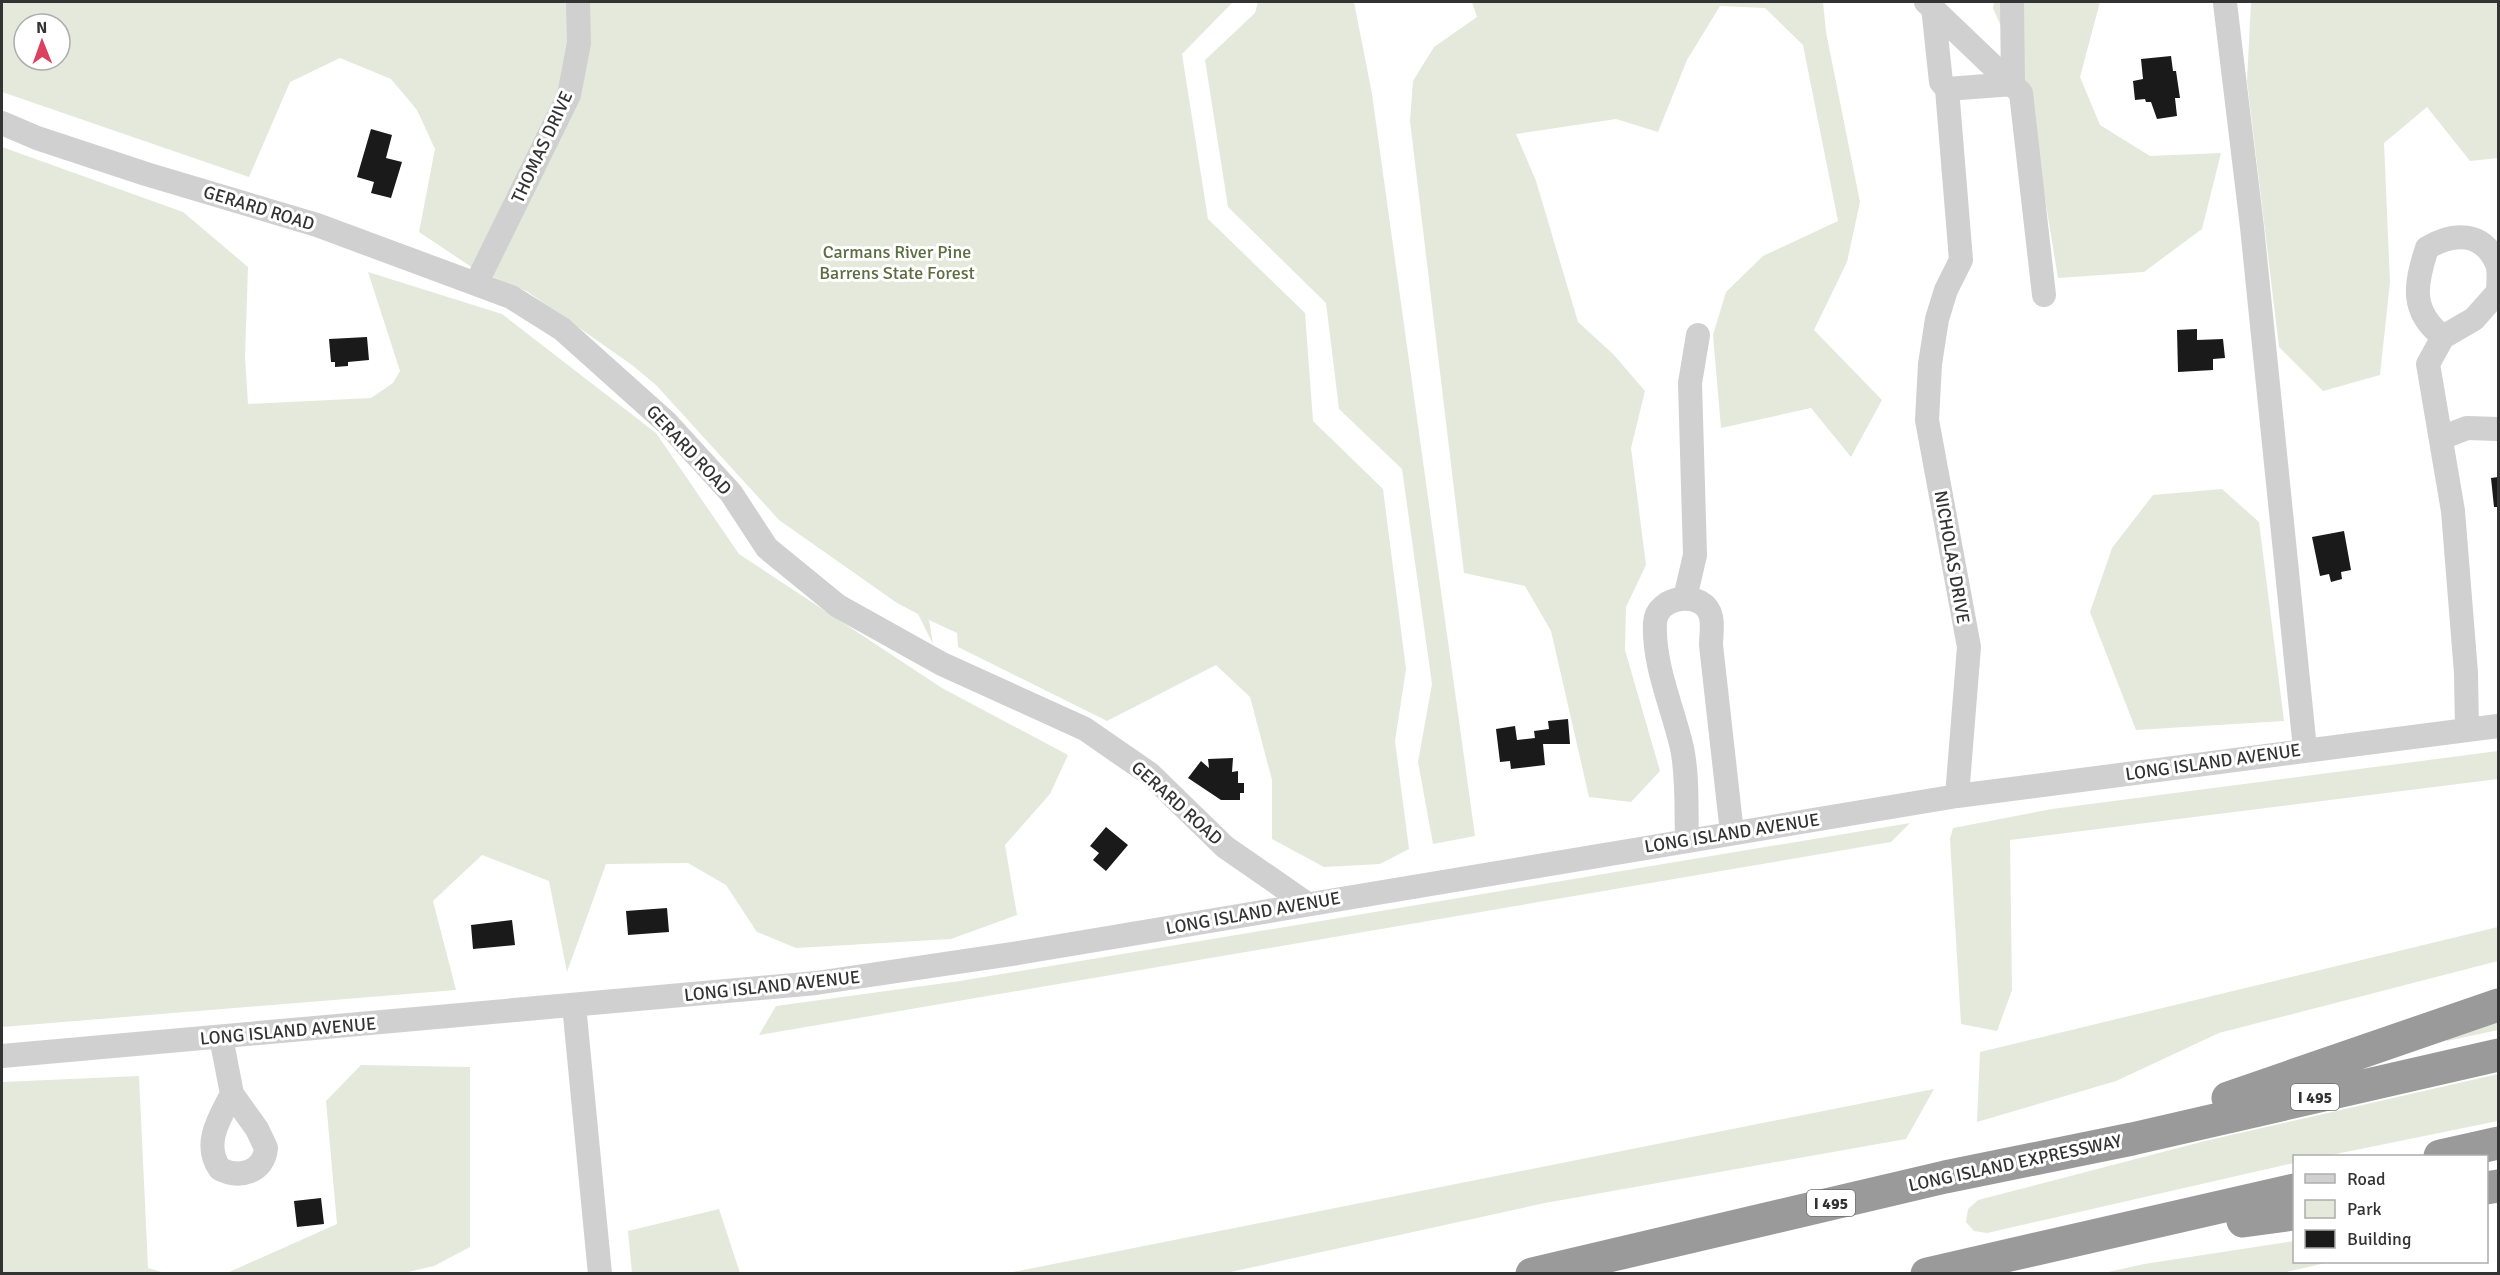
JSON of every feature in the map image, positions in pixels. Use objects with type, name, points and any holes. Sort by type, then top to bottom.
[{"type":"highway","points":[[2132,1139],[2248,1090],[2370,1051],[2499,1005]]},
{"type":"highway","name":"LONG ISLAND EXPRESSWAY","points":[[1532,1274],[1945,1177],[2132,1139],[2499,1055]]},
{"type":"highway","points":[[2445,1155],[2499,1143]]},
{"type":"highway","points":[[1927,1274],[2293,1190]]},
{"type":"highway","points":[[1963,1266],[2293,1214]]},
{"type":"street","name":"THOMAS DRIVE","points":[[476,284],[569,95],[579,43],[578,2]]},
{"type":"street","points":[[2012,2],[2013,84]]},
{"type":"street","points":[[2225,3],[2252,227],[2305,749]]},
{"type":"street","points":[[1929,4],[2021,93],[2044,295]]},
{"type":"street","name":"NICHOLAS DRIVE","points":[[1929,4],[1941,82],[1947,88],[1961,261],[1946,290],[1937,320],[1930,364],[1927,420],[1969,647],[1957,796]]},
{"type":"street","points":[[1947,88],[2013,84]]},
{"type":"street","name":"GERARD ROAD","points":[[2,123],[37,138],[146,174],[317,225],[512,297],[562,329],[667,423],[730,493],[766,548],[838,606],[942,664],[1085,729],[1150,774],[1225,847],[1306,903]]},
{"type":"street","points":[[1685,598],[1695,555],[1690,383],[1698,335]]},
{"type":"street","points":[[2443,337],[2428,364],[2453,511],[2466,673],[2467,730]]},
{"type":"street","points":[[2441,438],[2467,428],[2499,429]]},
{"type":"street","points":[[1687,840],[1683,751],[1658,660],[1655,622],[1658,613],[1665,605],[1685,598],[1699,602],[1711,617],[1711,645],[1732,833]]},
{"type":"street","name":"LONG ISLAND AVENUE","points":[[2,1056],[727,992],[918,969],[1957,796],[2305,749],[2499,726]]},
{"type":"street","points":[[574,1005],[600,1274]]},
{"type":"street","points":[[221,1037],[232,1094]]},
{"type":"green space","name":"Carmans River Pine Barrens State Forest","points":[[2,2],[1233,2],[1182,54],[1208,219],[1305,313],[1313,421],[1383,489],[1406,669],[1395,741],[1409,849],[1380,864],[1324,867],[1272,839],[1272,780],[1250,697],[1216,665],[1107,721],[958,647],[957,633],[929,620],[933,644],[918,614],[897,603],[779,520],[656,385],[632,365],[528,292],[473,268],[419,232],[435,149],[417,110],[391,79],[340,58],[290,82],[249,177],[2,92]]},
{"type":"green space","points":[[1258,2],[1354,2],[1372,94],[1475,836],[1433,844],[1418,762],[1432,684],[1402,469],[1339,409],[1326,303],[1228,207],[1205,60],[1255,13]]},
{"type":"green space","points":[[1472,2],[1823,2],[1826,32],[1860,202],[1847,262],[1814,330],[1882,400],[1851,457],[1811,408],[1721,428],[1713,335],[1726,292],[1763,256],[1838,221],[1803,45],[1765,8],[1720,6],[1687,60],[1658,132],[1616,119],[1516,134],[1536,181],[1578,322],[1613,354],[1645,391],[1631,448],[1646,565],[1626,607],[1625,650],[1660,771],[1631,802],[1589,797],[1551,631],[1525,586],[1464,573],[1410,121],[1413,81],[1434,47],[1477,17]]},
{"type":"green space","points":[[1994,2],[2100,2],[2080,77],[2100,125],[2150,156],[2221,153],[2202,229],[2144,272],[2058,278],[2026,83],[1993,8]]},
{"type":"green space","points":[[2251,2],[2498,2],[2498,158],[2470,161],[2427,107],[2384,143],[2390,282],[2380,375],[2323,391],[2279,347],[2247,81]]},
{"type":"green space","points":[[2,147],[183,212],[248,267],[245,357],[248,404],[371,398],[393,383],[400,371],[368,272],[502,314],[656,433],[739,554],[942,688],[1068,755],[1050,794],[1005,845],[1017,915],[951,939],[796,948],[757,932],[726,885],[688,863],[606,864],[567,972],[549,881],[482,855],[433,901],[456,990],[2,1027]]},
{"type":"green space","points":[[2222,489],[2259,522],[2284,721],[2136,730],[2090,612],[2112,548],[2153,495]]},
{"type":"green space","points":[[2498,751],[2498,779],[2010,840],[2012,990],[1997,1031],[1961,1024],[1950,839],[1953,828],[2052,809]]},
{"type":"green space","points":[[1910,823],[1891,842],[759,1035],[776,1006],[960,981]]},
{"type":"green space","points":[[2498,927],[2498,961],[2219,1033],[2116,1081],[1977,1122],[1980,1052]]},
{"type":"green space","points":[[2498,1016],[2498,1030],[2447,1041],[2446,1035]]},
{"type":"green space","points":[[361,1065],[470,1067],[470,1247],[434,1266],[404,1273],[227,1273],[337,1224],[326,1101]]},
{"type":"green space","points":[[2498,1074],[2498,1121],[2331,1155],[2293,1155],[2293,1163],[1987,1233],[1974,1231],[1966,1222],[1968,1209],[1978,1200],[2205,1141]]},
{"type":"green space","points":[[139,1076],[148,1268],[165,1273],[2,1273],[2,1082]]},
{"type":"green space","points":[[1934,1089],[1906,1139],[1545,1203],[1226,1273],[1008,1273]]},
{"type":"green space","points":[[719,1209],[740,1273],[632,1273],[628,1231]]},
{"type":"green space","points":[[2293,1241],[2293,1263],[2326,1263],[2282,1273],[2104,1273],[2144,1264]]},
{"type":"building","points":[[2171,56],[2180,98],[2175,98],[2177,116],[2157,119],[2151,102],[2146,102],[2145,99],[2135,100],[2133,81],[2143,79],[2141,59]]},
{"type":"building","points":[[371,129],[392,135],[386,158],[402,162],[391,198],[371,193],[374,182],[357,177]]},
{"type":"building","points":[[2197,329],[2197,340],[2223,339],[2225,358],[2213,359],[2213,370],[2178,372],[2177,330]]},
{"type":"building","points":[[367,337],[369,360],[348,362],[348,366],[335,367],[335,362],[331,362],[329,339]]},
{"type":"building","points":[[2498,477],[2498,507],[2494,507],[2491,478]]},
{"type":"building","points":[[2344,531],[2351,570],[2341,572],[2342,579],[2331,582],[2329,574],[2320,576],[2312,537]]},
{"type":"building","points":[[1568,719],[1570,744],[1543,744],[1545,765],[1511,769],[1510,761],[1500,762],[1496,729],[1515,726],[1517,740],[1535,738],[1534,731],[1549,729],[1548,721]]},
{"type":"building","points":[[1233,758],[1232,772],[1238,771],[1238,783],[1244,783],[1244,793],[1240,793],[1240,800],[1221,800],[1188,778],[1201,761],[1209,768],[1208,759]]},
{"type":"building","points":[[1106,827],[1128,845],[1106,871],[1093,860],[1099,853],[1090,846]]},
{"type":"building","points":[[667,908],[669,932],[628,935],[626,911]]},
{"type":"building","points":[[512,920],[515,945],[473,949],[471,925]]},
{"type":"building","points":[[321,1198],[324,1224],[297,1227],[294,1201]]}]
